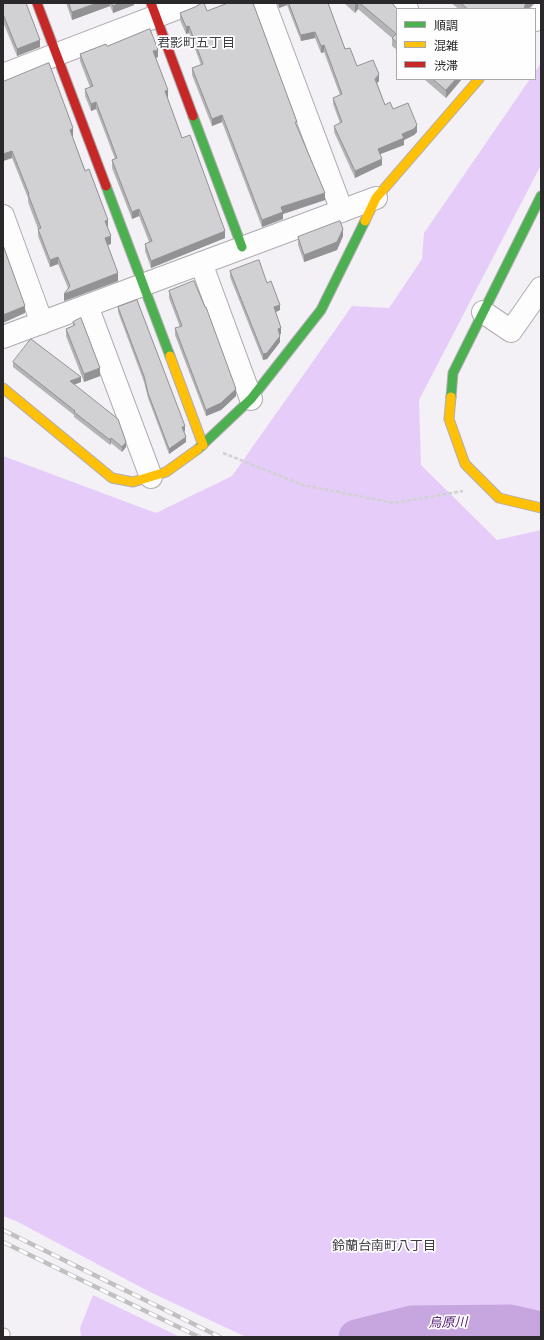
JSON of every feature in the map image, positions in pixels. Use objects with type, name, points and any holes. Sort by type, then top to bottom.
[{"type":"street","points":[[37,3],[204,445]]},
{"type":"street","points":[[3,75],[57,54],[153,9],[191,3]]},
{"type":"street","points":[[264,3],[342,211]]},
{"type":"street","points":[[153,9],[242,248]]},
{"type":"street","points":[[3,388],[112,478],[133,482],[166,472],[204,445],[252,399],[321,310],[376,198],[478,80]]},
{"type":"street","points":[[541,196],[453,373],[449,418],[465,464],[499,498],[541,508]]},
{"type":"street","points":[[3,337],[376,198]]},
{"type":"street","points":[[3,216],[42,323]]},
{"type":"street","points":[[201,263],[252,399]]},
{"type":"street","points":[[484,312],[511,331],[541,288]]},
{"type":"street","points":[[86,306],[151,477]]},
{"type":"path","points":[[204,445],[303,485],[394,503],[467,490]]},
{"type":"shaded area","points":[[541,63],[541,165],[419,400],[421,465],[497,540],[541,530],[541,1337],[246,1337],[150,1292],[16,1221],[3,1216],[3,456],[156,513],[232,476],[352,306],[389,308],[422,259],[424,233],[529,80],[536,80],[536,70]]},
{"type":"shaded area","points":[[93,1295],[180,1337],[81,1337],[80,1328]]},
{"type":"building","points":[[3,3],[26,3],[40,40],[17,49],[3,14]]},
{"type":"building","points":[[69,3],[97,3],[72,12]]},
{"type":"building","points":[[112,3],[120,3],[113,6]]},
{"type":"building","points":[[204,3],[207,11],[228,3],[253,3],[297,122],[295,122],[325,193],[281,207],[283,212],[262,220],[222,115],[212,119],[192,68],[203,64],[189,26],[186,27],[180,13]]},
{"type":"building","points":[[289,3],[328,3],[345,49],[350,48],[357,66],[373,60],[379,74],[375,79],[385,105],[390,102],[393,109],[408,103],[417,125],[414,129],[402,134],[404,138],[378,149],[382,159],[355,171],[334,126],[342,122],[333,98],[342,94],[324,45],[321,46],[315,32],[301,35]]},
{"type":"building","points":[[360,3],[392,3],[396,8],[396,34]]},
{"type":"building","points":[[461,3],[527,3],[524,8],[467,8]]},
{"type":"building","points":[[150,29],[158,50],[153,51],[168,90],[165,91],[182,138],[190,135],[225,231],[151,261],[145,244],[152,241],[139,209],[132,212],[112,160],[117,158],[96,102],[91,104],[85,89],[93,86],[80,54],[106,44],[107,46]]},
{"type":"building","points":[[396,34],[396,42],[392,38]]},
{"type":"building","points":[[49,63],[73,128],[70,130],[85,171],[89,169],[108,220],[105,221],[111,236],[105,238],[118,273],[64,294],[70,286],[58,257],[50,260],[38,229],[41,228],[12,151],[3,154],[3,82]]},
{"type":"building","points":[[434,80],[455,80],[446,90]]},
{"type":"building","points":[[340,221],[343,229],[337,242],[304,255],[298,237]]},
{"type":"building","points":[[3,245],[25,306],[3,315]]},
{"type":"building","points":[[259,260],[267,283],[271,281],[280,305],[274,307],[281,328],[278,329],[280,336],[267,353],[263,354],[230,271]]},
{"type":"building","points":[[194,281],[206,307],[236,389],[221,403],[206,410],[175,328],[182,326],[169,291]]},
{"type":"building","points":[[137,300],[185,426],[182,427],[186,437],[169,449],[118,307]]},
{"type":"building","points":[[81,318],[100,368],[84,374],[66,329],[75,325],[73,322]]},
{"type":"building","points":[[31,339],[81,377],[70,381],[118,419],[126,442],[122,447],[111,438],[110,440],[74,412],[75,411],[13,362]]},
{"type":"waterway","name":"烏原川","points":[[356,1337],[412,1323],[510,1322],[541,1329]]},
{"type":"railway","points":[[3,1230],[220,1337]]},
{"type":"railway","points":[[3,1242],[199,1337]]},
{"type":"traffic: fast","points":[[193,116],[242,247]]},
{"type":"traffic: fast","points":[[106,186],[170,356]]},
{"type":"traffic: fast","points":[[451,397],[453,373],[541,196]]},
{"type":"traffic: fast","points":[[198,449],[251,399],[321,310],[365,221]]},
{"type":"traffic: slow","points":[[365,221],[376,198],[478,80]]},
{"type":"traffic: slow","points":[[170,356],[203,445]]},
{"type":"traffic: slow","points":[[3,388],[112,478],[133,482],[166,472],[198,449]]},
{"type":"traffic: slow","points":[[451,397],[449,419],[465,464],[499,498],[541,508]]},
{"type":"traffic: jam","points":[[37,3],[106,186]]},
{"type":"traffic: jam","points":[[151,3],[193,116]]},
{"type":"district","name":"君影町五丁目","points":[[196,43]]},
{"type":"district","name":"鈴蘭台南町八丁目","points":[[384,1246]]}]
